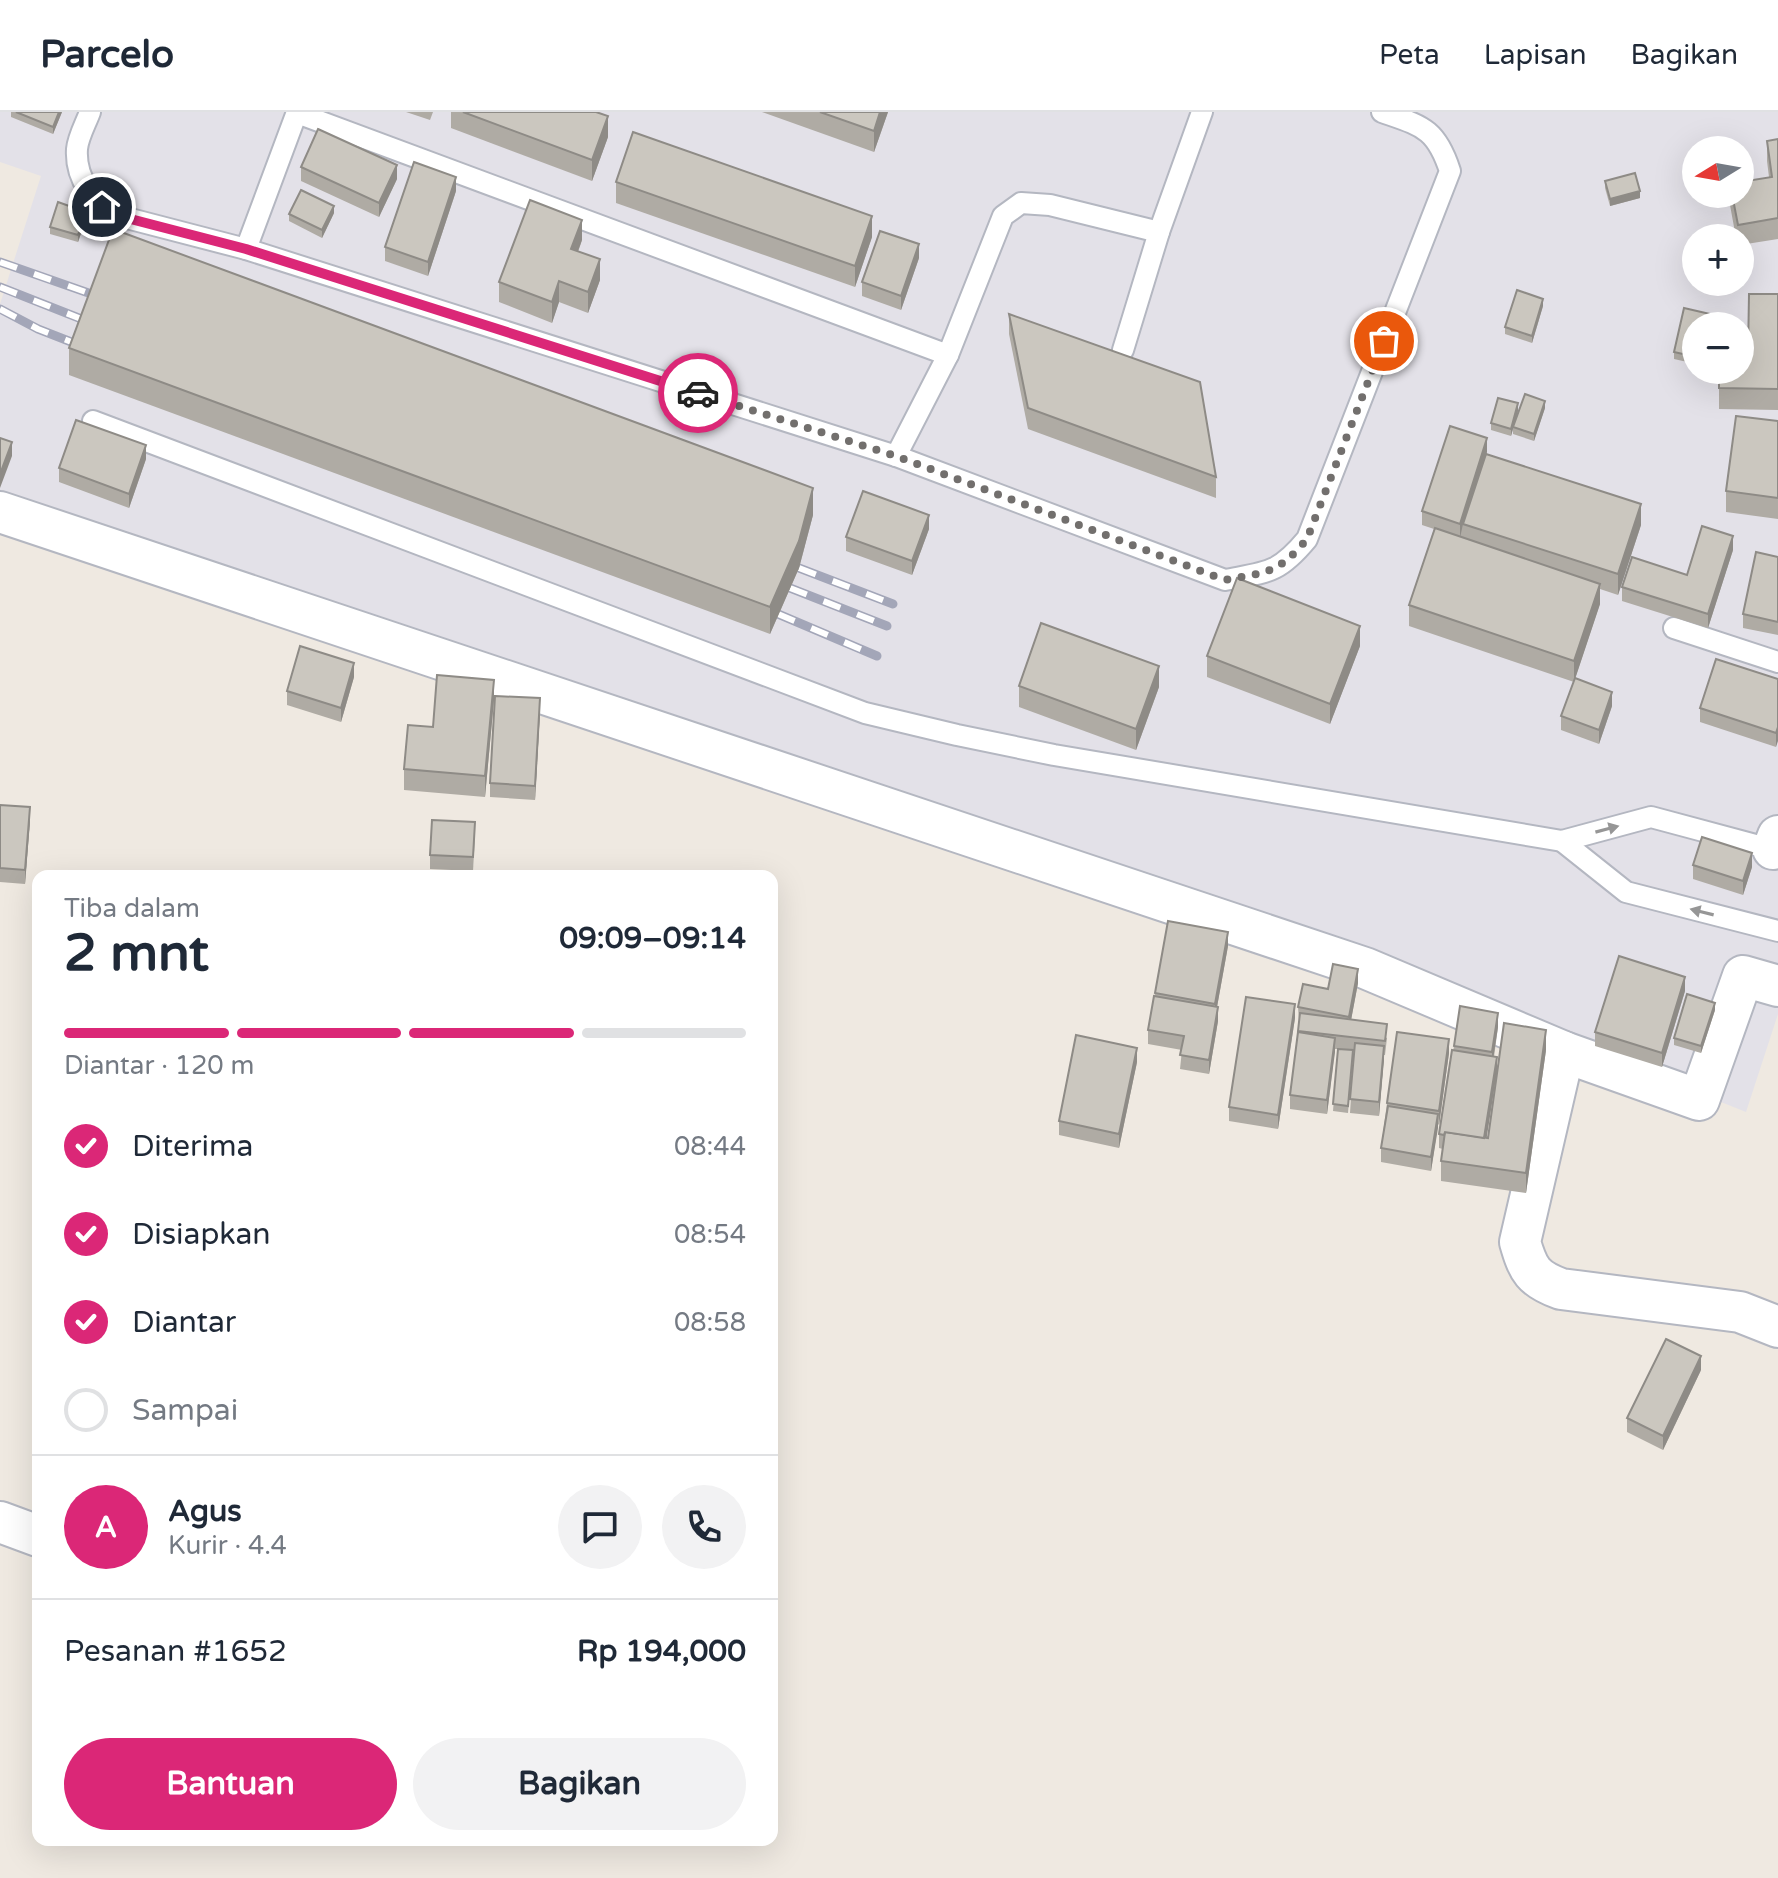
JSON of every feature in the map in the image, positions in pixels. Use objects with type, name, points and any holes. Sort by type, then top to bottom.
[{"type":"street","points":[[0,512],[1365,968],[1564,1052],[1699,1100],[1743,976],[1778,986]]},
{"type":"street","points":[[1564,1052],[1520,1242],[1527,1266],[1541,1282],[1561,1289],[1740,1312],[1778,1327]]},
{"type":"street","points":[[0,1522],[32,1534]]},
{"type":"lane","points":[[90,112],[77,147],[80,175],[102,207],[119,216],[246,249],[896,456],[1225,580],[1264,573],[1284,565],[1307,539],[1450,171],[1442,147],[1420,125],[1382,112]]},
{"type":"lane","points":[[1123,350],[1159,232],[1202,112]]},
{"type":"lane","points":[[246,249],[297,113],[948,355]]},
{"type":"lane","points":[[896,456],[948,355],[1003,216],[1021,203],[1050,205],[1159,232]]},
{"type":"lane","points":[[93,421],[865,713],[1054,755],[1562,841],[1651,817],[1776,845]]},
{"type":"lane","points":[[1674,628],[1778,662]]},
{"type":"lane","points":[[1562,841],[1626,892],[1778,931]]},
{"type":"shaded area","points":[[0,112],[1778,112],[1778,1014],[1746,1112],[1185,887],[0,500],[0,304],[41,176],[0,162]]},
{"type":"building","points":[[16,112],[59,112],[53,127]]},
{"type":"building","points":[[463,112],[596,112],[608,116],[592,160]]},
{"type":"building","points":[[820,112],[880,112],[874,131]]},
{"type":"building","points":[[318,129],[397,165],[379,203],[301,167]]},
{"type":"building","points":[[633,132],[872,216],[855,266],[616,182]]},
{"type":"building","points":[[1778,139],[1778,218],[1738,224],[1735,208],[1754,208],[1754,180],[1772,177],[1767,141]]},
{"type":"building","points":[[414,162],[456,177],[428,262],[385,247]]},
{"type":"building","points":[[1635,173],[1640,191],[1610,199],[1605,181]]},
{"type":"building","points":[[301,190],[334,206],[322,230],[289,214]]},
{"type":"building","points":[[530,200],[582,220],[571,249],[600,259],[588,292],[559,281],[552,302],[499,282]]},
{"type":"building","points":[[58,202],[86,212],[78,235],[50,227]]},
{"type":"building","points":[[113,229],[813,488],[799,541],[770,607],[69,348]]},
{"type":"building","points":[[880,231],[919,244],[901,296],[862,282]]},
{"type":"building","points":[[1517,290],[1543,299],[1532,336],[1505,327]]},
{"type":"building","points":[[1778,294],[1778,389],[1719,388],[1719,384],[1754,384],[1754,312],[1749,312],[1749,296]]},
{"type":"building","points":[[1009,314],[1200,382],[1216,477],[1028,408]]},
{"type":"building","points":[[1682,317],[1682,354],[1674,352]]},
{"type":"building","points":[[1525,394],[1545,401],[1534,434],[1513,427]]},
{"type":"building","points":[[1498,398],[1518,403],[1511,429],[1491,423]]},
{"type":"building","points":[[1736,416],[1778,421],[1778,498],[1726,491]]},
{"type":"building","points":[[76,420],[146,445],[129,494],[59,468]]},
{"type":"building","points":[[1450,426],[1487,438],[1460,524],[1422,511]]},
{"type":"building","points":[[0,438],[12,442],[0,474]]},
{"type":"building","points":[[1486,454],[1641,504],[1618,574],[1463,524]]},
{"type":"building","points":[[863,491],[929,515],[912,561],[846,537]]},
{"type":"building","points":[[1702,526],[1733,536],[1708,614],[1622,587],[1632,557],[1687,575]]},
{"type":"building","points":[[1435,528],[1600,584],[1574,661],[1409,605]]},
{"type":"building","points":[[1756,552],[1778,557],[1778,622],[1743,614]]},
{"type":"building","points":[[1237,578],[1360,626],[1330,704],[1207,656]]},
{"type":"building","points":[[1041,623],[1159,666],[1136,729],[1019,686]]},
{"type":"building","points":[[300,646],[354,663],[341,708],[287,691]]},
{"type":"building","points":[[1716,659],[1778,679],[1776,733],[1700,708]]},
{"type":"building","points":[[437,675],[494,680],[485,776],[404,769],[408,725],[433,727]]},
{"type":"building","points":[[1575,678],[1612,692],[1599,730],[1561,716]]},
{"type":"building","points":[[495,696],[540,698],[535,786],[490,783]]},
{"type":"building","points":[[0,805],[30,807],[25,870],[0,868]]},
{"type":"building","points":[[432,820],[475,822],[473,857],[430,855]]},
{"type":"building","points":[[1702,837],[1752,853],[1743,881],[1693,865]]},
{"type":"building","points":[[1168,921],[1228,932],[1215,1004],[1155,993]]},
{"type":"building","points":[[1619,956],[1685,977],[1662,1053],[1595,1032]]},
{"type":"building","points":[[1333,964],[1358,969],[1349,1017],[1298,1007],[1303,984],[1328,989]]},
{"type":"building","points":[[1687,994],[1715,1003],[1701,1046],[1674,1038]]},
{"type":"building","points":[[1154,996],[1218,1007],[1209,1060],[1180,1055],[1184,1036],[1148,1030]]},
{"type":"building","points":[[1246,997],[1295,1004],[1278,1115],[1229,1107]]},
{"type":"building","points":[[1460,1006],[1498,1013],[1492,1052],[1454,1046]]},
{"type":"building","points":[[1300,1013],[1387,1024],[1385,1041],[1298,1031]]},
{"type":"building","points":[[1504,1023],[1546,1030],[1526,1173],[1441,1161],[1445,1132],[1488,1138]]},
{"type":"building","points":[[1298,1032],[1335,1038],[1327,1100],[1290,1095]]},
{"type":"building","points":[[1397,1032],[1449,1039],[1439,1111],[1387,1103]]},
{"type":"building","points":[[1076,1035],[1137,1048],[1119,1134],[1059,1121]]},
{"type":"building","points":[[1355,1043],[1384,1046],[1379,1102],[1350,1099]]},
{"type":"building","points":[[1338,1049],[1353,1050],[1348,1106],[1333,1104]]},
{"type":"building","points":[[1452,1050],[1497,1057],[1484,1138],[1445,1132],[1444,1135],[1439,1134]]},
{"type":"building","points":[[1388,1106],[1438,1114],[1431,1157],[1381,1148]]},
{"type":"building","points":[[1666,1339],[1701,1356],[1663,1436],[1627,1418]]},
{"type":"railway","points":[[0,262],[100,297]]},
{"type":"railway","points":[[0,287],[89,322]]},
{"type":"railway","points":[[0,309],[38,329],[79,345]]},
{"type":"railway","points":[[799,568],[893,604]]},
{"type":"railway","points":[[790,588],[887,626]]},
{"type":"railway","points":[[778,614],[877,656]]},
{"type":"way so far","points":[[698,393],[896,456],[1225,580],[1264,573],[1284,565],[1307,539],[1384,341]]},
{"type":"route","points":[[102,207],[119,216],[246,249],[698,393]]}]
